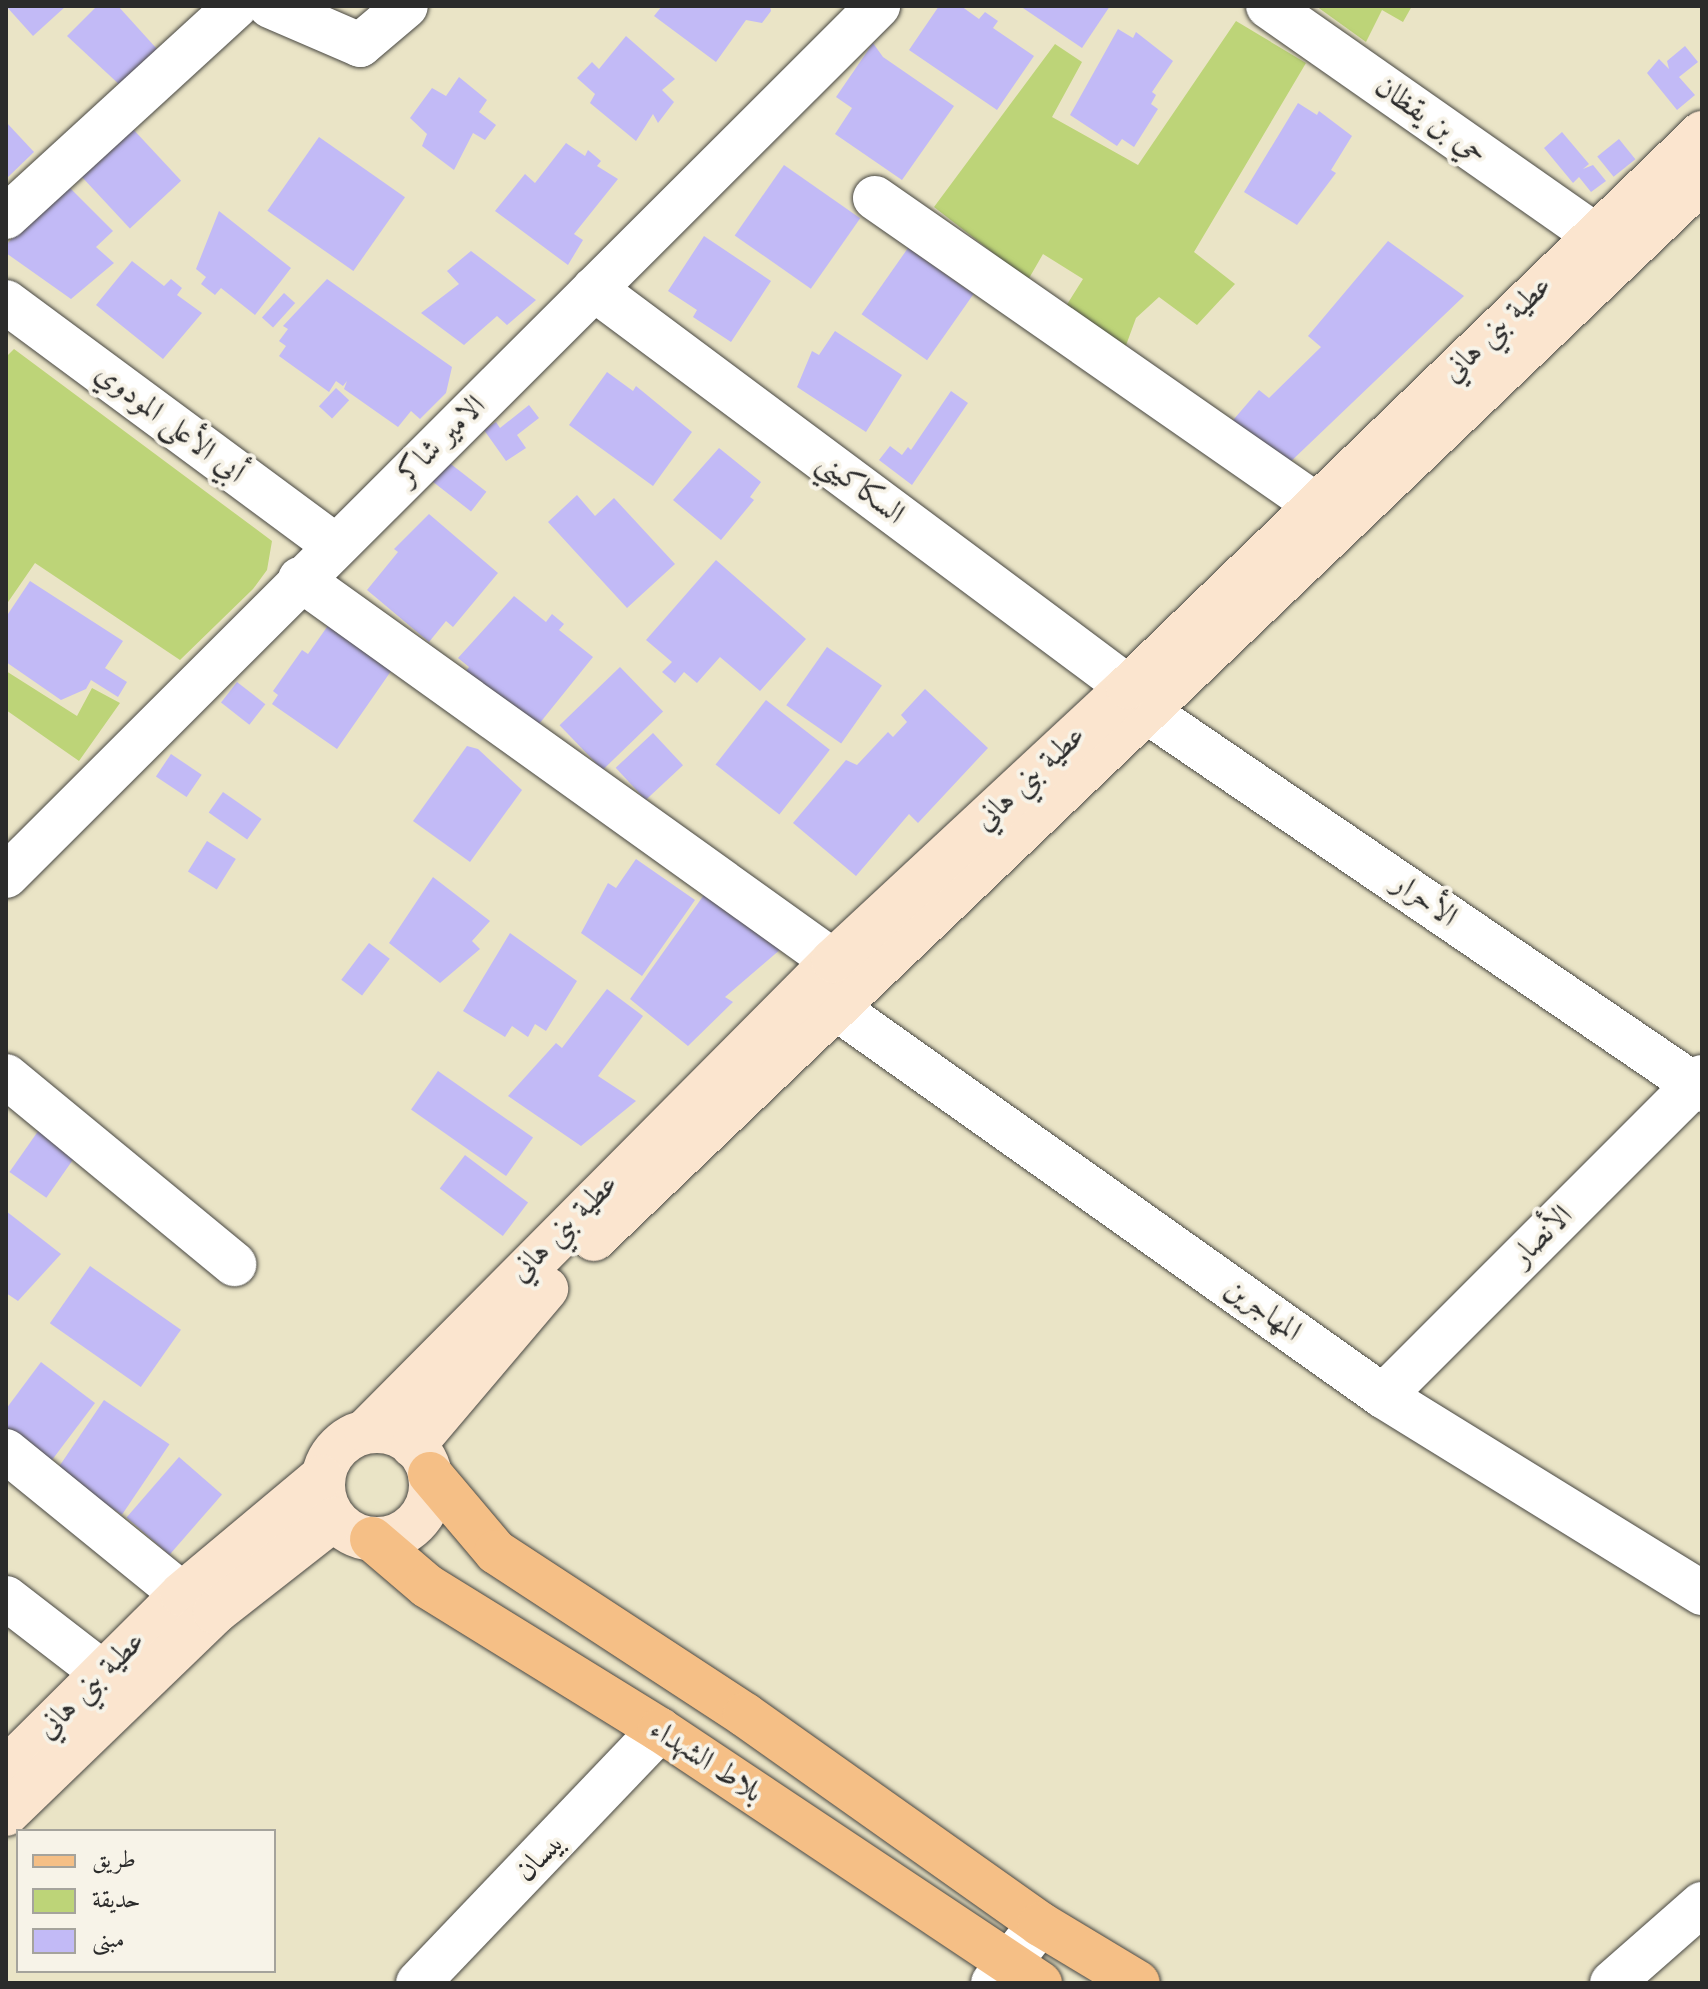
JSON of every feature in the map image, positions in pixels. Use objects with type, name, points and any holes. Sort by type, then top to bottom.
[{"type":"main road","name":"عطية بني هاني","points":[[366,1431],[833,961],[1137,699],[1316,505],[1702,133]]},
{"type":"main road","points":[[1138,1983],[1040,1924],[745,1715],[496,1552],[422,1460],[386,1431],[366,1431],[338,1446],[322,1477],[334,1519],[351,1533],[372,1539],[397,1535],[417,1521],[427,1507],[422,1460],[506,1330],[600,1233],[836,1008],[1137,699],[1702,181]]},
{"type":"main road","name":"عطية بني هاني","points":[[6,1769],[182,1594],[322,1477]]},
{"type":"main road","points":[[6,1814],[215,1612],[334,1519]]},
{"type":"main road","name":"بلاط الشهداء","points":[[372,1539],[427,1586],[660,1730],[1014,1976]]},
{"type":"street","points":[[6,217],[236,6]]},
{"type":"street","points":[[270,6],[360,45],[406,6]]},
{"type":"street","name":"الامير شاكر","points":[[6,876],[334,545],[878,6]]},
{"type":"street","name":"حي بن يقظان","points":[[1268,6],[1594,234]]},
{"type":"street","points":[[875,198],[1316,505]]},
{"type":"street","name":"السكاكيني","points":[[594,289],[1137,699]]},
{"type":"street","name":"أبي الأعلى المودوي","points":[[6,302],[334,545]]},
{"type":"street","points":[[300,579],[833,961]]},
{"type":"street","name":"الأحرار","points":[[1137,699],[1699,1084]]},
{"type":"street","name":"المهاجرين","points":[[836,1008],[1383,1396],[1702,1593]]},
{"type":"street","points":[[6,1076],[234,1264]]},
{"type":"street","name":"الأنصار","points":[[1383,1396],[1699,1084]]},
{"type":"street","points":[[6,1451],[182,1594]]},
{"type":"street","points":[[6,1598],[103,1673]]},
{"type":"street","name":"بيسان","points":[[418,1983],[660,1730]]},
{"type":"street","points":[[1612,1983],[1702,1904]]},
{"type":"street","points":[[1014,1976],[1040,1924]]},
{"type":"green space","points":[[1316,6],[1412,6],[1403,22],[1382,10],[1366,42]]},
{"type":"green space","points":[[1236,21],[1306,63],[1194,252],[1235,284],[1197,325],[1159,297],[1136,318],[1125,348],[1066,306],[1083,279],[1043,254],[1028,280],[934,207],[1055,44],[1082,62],[1052,117],[1138,165]]},
{"type":"green space","points":[[14,349],[272,541],[267,570],[253,589],[180,660],[35,563],[6,605],[6,357]]},
{"type":"green space","points":[[6,671],[77,716],[92,688],[120,703],[79,761],[6,710]]},
{"type":"building","points":[[6,6],[66,6],[33,36]]},
{"type":"building","points":[[97,6],[118,6],[157,49],[122,87],[67,36]]},
{"type":"building","points":[[662,6],[770,6],[771,11],[762,23],[746,20],[716,62],[654,16]]},
{"type":"building","points":[[939,6],[961,6],[979,19],[985,12],[998,21],[993,28],[1034,56],[997,110],[909,50]]},
{"type":"building","points":[[1020,6],[1110,6],[1082,48]]},
{"type":"building","points":[[1118,29],[1133,38],[1136,32],[1173,61],[1152,92],[1156,95],[1151,104],[1158,109],[1134,147],[1122,139],[1117,146],[1070,115]]},
{"type":"building","points":[[626,36],[675,79],[662,90],[674,102],[658,123],[653,114],[636,141],[590,103],[595,94],[577,78],[592,62],[599,69]]},
{"type":"building","points":[[873,43],[883,57],[954,106],[902,180],[835,134],[852,108],[836,97]]},
{"type":"building","points":[[1685,46],[1698,62],[1679,77],[1695,95],[1677,110],[1647,73],[1659,59],[1669,69],[1667,61]]},
{"type":"building","points":[[459,77],[487,100],[479,112],[496,125],[485,140],[473,133],[454,170],[422,146],[427,134],[410,118],[432,88],[446,96]]},
{"type":"building","points":[[1298,103],[1317,115],[1319,111],[1352,136],[1331,170],[1336,173],[1297,225],[1244,192]]},
{"type":"building","points":[[6,122],[34,152],[6,179]]},
{"type":"building","points":[[132,128],[181,181],[130,228],[81,176]]},
{"type":"building","points":[[1562,132],[1589,164],[1583,169],[1593,165],[1606,181],[1591,192],[1579,177],[1573,183],[1544,148]]},
{"type":"building","points":[[319,137],[405,197],[353,271],[267,211]]},
{"type":"building","points":[[1619,139],[1635,159],[1614,177],[1597,157]]},
{"type":"building","points":[[566,143],[585,156],[588,150],[601,161],[597,166],[618,179],[574,234],[583,240],[568,265],[495,211],[525,174],[535,183]]},
{"type":"building","points":[[784,165],[860,218],[811,289],[735,235]]},
{"type":"building","points":[[65,183],[113,231],[96,247],[114,263],[71,299],[6,253],[6,245]]},
{"type":"building","points":[[219,211],[291,268],[255,315],[221,288],[215,295],[201,284],[206,277],[196,269]]},
{"type":"building","points":[[704,236],[771,281],[731,342],[693,317],[697,310],[668,291]]},
{"type":"building","points":[[1388,241],[1464,296],[1285,467],[1228,426],[1259,390],[1269,398],[1321,347],[1308,336]]},
{"type":"building","points":[[908,248],[974,294],[927,360],[862,314]]},
{"type":"building","points":[[471,251],[536,300],[507,325],[497,316],[464,345],[421,313],[459,284],[447,271]]},
{"type":"building","points":[[132,261],[164,286],[171,279],[182,288],[177,295],[202,313],[163,359],[96,305]]},
{"type":"building","points":[[327,279],[452,367],[446,393],[420,419],[411,411],[398,427],[344,389],[347,381],[343,386],[336,381],[329,392],[279,356],[286,346],[279,341],[288,329],[283,326]]},
{"type":"building","points":[[284,293],[295,303],[273,328],[262,318]]},
{"type":"building","points":[[835,331],[902,375],[866,432],[797,387],[812,351],[819,355]]},
{"type":"building","points":[[607,372],[633,391],[636,386],[692,432],[653,486],[569,425]]},
{"type":"building","points":[[336,388],[349,400],[332,419],[319,406]]},
{"type":"building","points":[[951,391],[968,403],[912,485],[879,460],[890,446],[902,455],[908,447],[911,450]]},
{"type":"building","points":[[529,405],[539,418],[517,435],[526,448],[506,461],[484,430],[496,422],[500,428]]},
{"type":"building","points":[[719,448],[761,482],[750,497],[754,500],[721,540],[673,500]]},
{"type":"building","points":[[447,461],[486,492],[471,511],[432,481]]},
{"type":"building","points":[[577,495],[595,516],[614,498],[675,564],[627,608],[548,522]]},
{"type":"building","points":[[429,514],[498,573],[453,627],[446,621],[429,642],[367,590],[398,552],[394,549]]},
{"type":"building","points":[[716,560],[806,639],[760,691],[720,657],[697,683],[684,672],[675,683],[662,672],[672,662],[646,640]]},
{"type":"building","points":[[30,581],[123,641],[105,668],[127,682],[118,697],[91,680],[86,689],[61,700],[6,662],[6,617]]},
{"type":"building","points":[[514,596],[546,622],[552,614],[564,624],[559,630],[593,657],[535,729],[462,677],[469,667],[458,658]]},
{"type":"building","points":[[334,617],[398,661],[337,749],[272,704],[278,695],[273,691],[302,650],[308,654]]},
{"type":"building","points":[[827,647],[882,685],[841,744],[786,705]]},
{"type":"building","points":[[620,667],[663,712],[603,770],[560,725]]},
{"type":"building","points":[[237,682],[265,704],[249,725],[221,702]]},
{"type":"building","points":[[925,689],[988,748],[918,823],[909,814],[856,876],[793,823],[846,760],[857,765],[888,732],[893,737],[907,722],[901,715]]},
{"type":"building","points":[[766,700],[830,750],[779,814],[716,765]]},
{"type":"building","points":[[653,733],[683,765],[646,800],[616,768]]},
{"type":"building","points":[[467,746],[478,749],[522,790],[470,862],[413,821]]},
{"type":"building","points":[[171,754],[202,775],[187,797],[156,776]]},
{"type":"building","points":[[223,792],[262,819],[247,839],[209,812]]},
{"type":"building","points":[[207,841],[236,859],[217,890],[188,872]]},
{"type":"building","points":[[636,859],[695,900],[642,976],[581,933],[608,883],[616,888]]},
{"type":"building","points":[[433,877],[490,921],[472,941],[480,949],[440,983],[389,943]]},
{"type":"building","points":[[711,885],[789,942],[725,997],[733,1002],[688,1046],[630,999]]},
{"type":"building","points":[[510,933],[577,981],[546,1031],[535,1024],[528,1037],[512,1026],[505,1037],[463,1011]]},
{"type":"building","points":[[369,943],[390,959],[362,995],[341,980]]},
{"type":"building","points":[[607,989],[643,1016],[598,1076],[636,1101],[581,1146],[508,1096],[556,1043],[562,1048]]},
{"type":"building","points":[[438,1071],[533,1138],[506,1176],[411,1110]]},
{"type":"building","points":[[41,1127],[78,1153],[46,1198],[9,1172]]},
{"type":"building","points":[[465,1155],[528,1203],[503,1236],[440,1189]]},
{"type":"building","points":[[6,1211],[61,1254],[18,1301],[6,1293]]},
{"type":"building","points":[[90,1266],[181,1330],[141,1387],[50,1323]]},
{"type":"building","points":[[41,1362],[95,1403],[49,1464],[6,1430],[6,1409]]},
{"type":"building","points":[[104,1400],[169,1444],[122,1515],[56,1470]]},
{"type":"building","points":[[179,1457],[222,1494],[170,1555],[127,1517]]}]
